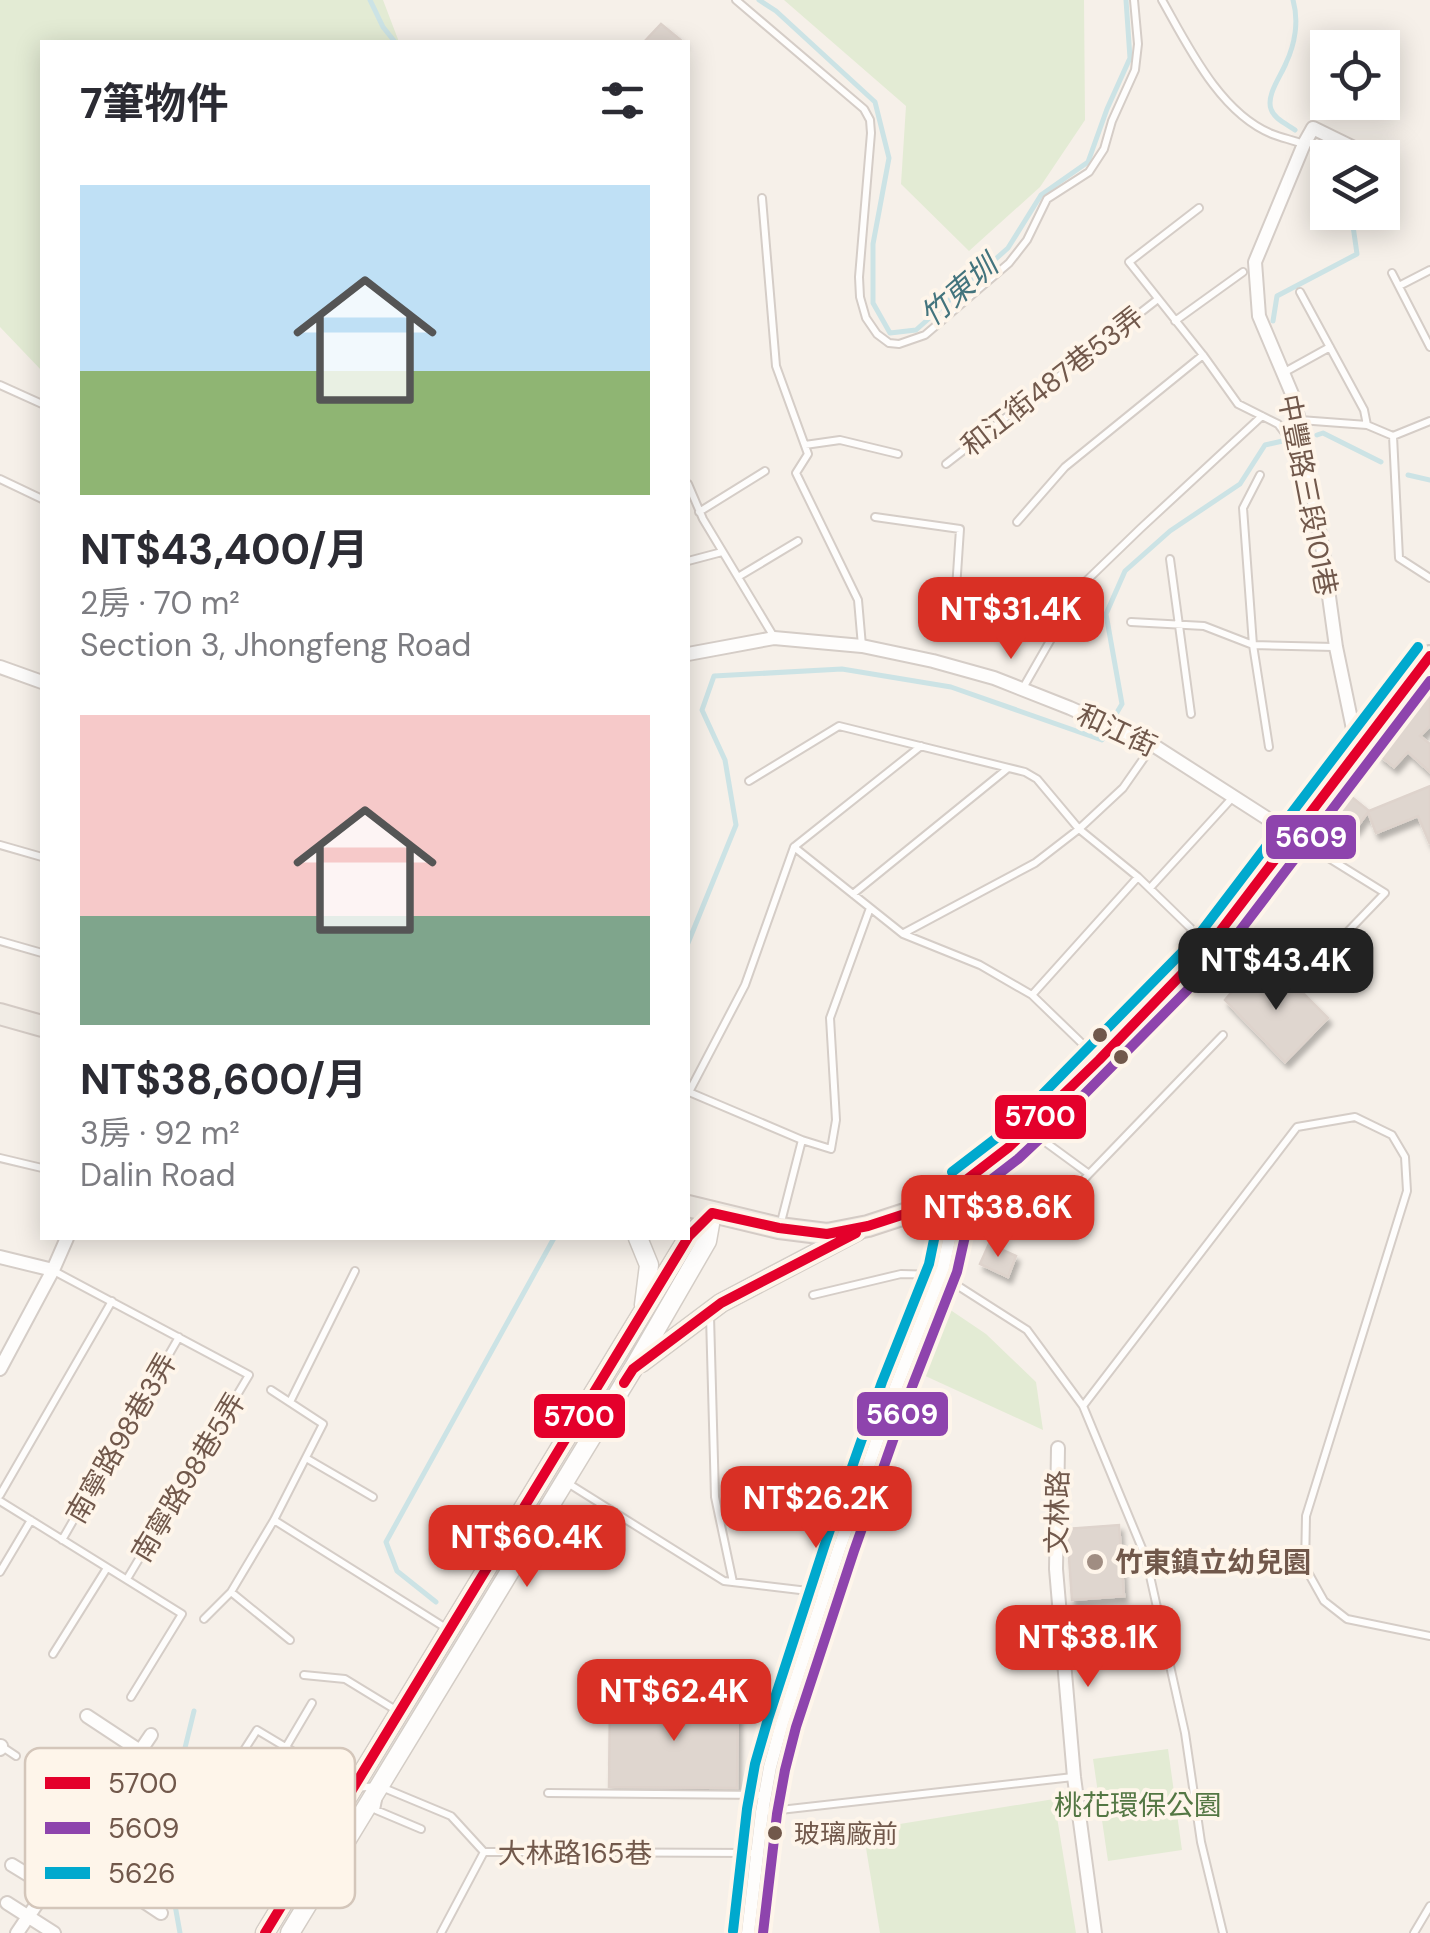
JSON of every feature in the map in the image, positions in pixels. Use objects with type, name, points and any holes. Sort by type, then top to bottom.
[{"type":"main road","points":[[690,1207],[780,1228],[827,1234],[914,1211],[961,1184],[1028,1130],[1209,946],[1430,656]]},
{"type":"main road","points":[[0,1014],[40,1025]]},
{"type":"street","points":[[1304,144],[1313,128],[1338,140]]},
{"type":"street","name":"中豐路三段101巷","points":[[1304,144],[1255,262],[1259,316],[1299,420],[1336,646],[1358,752]]},
{"type":"street","name":"和江街","points":[[690,654],[774,638],[862,646],[994,678],[1153,745],[1293,836]]},
{"type":"street","points":[[0,667],[40,681]]},
{"type":"street","points":[[748,1933],[762,1812],[782,1723],[896,1387],[940,1275],[961,1184]]},
{"type":"street","points":[[690,1235],[712,1213]]},
{"type":"street","points":[[355,1826],[633,1369],[707,1240],[712,1213]]},
{"type":"street","points":[[633,1369],[721,1304],[868,1226]]},
{"type":"street","points":[[0,1369],[66,1240]]},
{"type":"street","points":[[639,1240],[649,1265],[642,1316]]},
{"type":"street","points":[[355,1786],[687,1240]]},
{"type":"street","points":[[0,1257],[53,1270]]},
{"type":"street","name":"文林路","points":[[1058,1448],[1056,1569],[1074,1777],[1095,1933]]},
{"type":"street","points":[[87,1716],[134,1748]]},
{"type":"street","points":[[143,1748],[151,1735]]},
{"type":"street","points":[[12,1865],[25,1873]]},
{"type":"street","points":[[8,1902],[54,1933]]},
{"type":"street","points":[[17,1933],[34,1908]]},
{"type":"street","points":[[153,1908],[160,1913]]},
{"type":"street","points":[[265,1933],[280,1908]]},
{"type":"street","points":[[290,1933],[305,1908]]},
{"type":"lane","points":[[736,0],[864,108],[870,120],[860,297],[866,318],[878,334],[889,343],[899,344],[924,334],[1009,263],[1028,240],[1047,199],[1080,179],[1098,160],[1136,70],[1134,0]]},
{"type":"lane","points":[[1162,0],[1219,94],[1268,133],[1304,144]]},
{"type":"lane","points":[[762,198],[776,366],[808,454],[796,473],[858,600],[862,646]]},
{"type":"lane","points":[[1200,208],[1128,262],[1238,404],[1278,424],[1305,459]]},
{"type":"lane","points":[[1398,286],[1430,270]]},
{"type":"lane","points":[[1175,321],[1243,272]]},
{"type":"lane","points":[[1392,273],[1430,347]]},
{"type":"lane","points":[[1300,292],[1364,410],[1367,425]]},
{"type":"lane","name":"和江街487巷53弄","points":[[946,464],[1158,298]]},
{"type":"lane","points":[[1282,374],[1330,347]]},
{"type":"lane","points":[[1017,522],[1064,467],[1203,355]]},
{"type":"lane","points":[[0,385],[40,403]]},
{"type":"lane","points":[[1022,689],[1082,585],[1262,416]]},
{"type":"lane","points":[[1299,420],[1367,425],[1393,436],[1430,421]]},
{"type":"lane","points":[[1393,436],[1399,558],[1430,578]]},
{"type":"lane","points":[[804,445],[840,440],[898,454]]},
{"type":"lane","points":[[699,512],[765,471]]},
{"type":"lane","points":[[1260,475],[1243,508],[1253,645],[1268,747]]},
{"type":"lane","points":[[0,479],[40,498]]},
{"type":"lane","points":[[690,491],[774,638]]},
{"type":"lane","points":[[875,517],[960,528],[955,604],[1057,628]]},
{"type":"lane","points":[[738,578],[798,541]]},
{"type":"lane","points":[[690,560],[722,552]]},
{"type":"lane","points":[[1170,559],[1191,714]]},
{"type":"lane","points":[[1131,622],[1204,626],[1253,645],[1336,646]]},
{"type":"lane","points":[[749,781],[839,726],[1024,772],[1037,780],[1079,829],[1138,877],[1209,946]]},
{"type":"lane","points":[[903,934],[1035,864],[1123,788],[1153,745]]},
{"type":"lane","points":[[690,1090],[745,985],[794,847],[922,746]]},
{"type":"lane","points":[[853,894],[1008,768]]},
{"type":"lane","points":[[1150,888],[1234,797]]},
{"type":"lane","points":[[1293,836],[1385,893],[1332,948]]},
{"type":"lane","points":[[0,844],[40,856]]},
{"type":"lane","points":[[794,847],[903,934],[980,965],[1032,995],[1099,1060]]},
{"type":"lane","points":[[1032,995],[1138,877]]},
{"type":"lane","points":[[690,1092],[831,1149],[836,1120],[830,1018],[870,908]]},
{"type":"lane","points":[[0,942],[40,953]]},
{"type":"lane","points":[[1039,1229],[1223,1035]]},
{"type":"lane","points":[[1083,1406],[1297,1128],[1355,1117],[1392,1135],[1405,1157],[1408,1191],[1306,1516],[1305,1567],[1324,1601],[1346,1619],[1430,1636]]},
{"type":"lane","points":[[1028,1130],[1088,1174]]},
{"type":"lane","points":[[780,1228],[802,1140]]},
{"type":"lane","points":[[0,1158],[40,1168]]},
{"type":"lane","points":[[53,1270],[179,1336]]},
{"type":"lane","points":[[290,1402],[355,1272]]},
{"type":"lane","points":[[813,1295],[901,1274],[940,1275],[1027,1330],[1083,1406],[1146,1558],[1186,1734],[1201,1842],[1223,1933]]},
{"type":"lane","points":[[112,1301],[0,1498],[182,1614],[131,1697]]},
{"type":"lane","points":[[710,1312],[715,1497],[733,1582]]},
{"type":"lane","name":"南寧路98巷5弄","points":[[127,1579],[250,1376],[179,1336]]},
{"type":"lane","name":"南寧路98巷3弄","points":[[62,1540],[179,1336]]},
{"type":"lane","points":[[204,1618],[232,1592],[323,1424],[271,1390]]},
{"type":"lane","points":[[306,1458],[373,1497]]},
{"type":"lane","points":[[566,1481],[724,1581],[825,1593]]},
{"type":"lane","points":[[0,1572],[32,1520]]},
{"type":"lane","points":[[274,1520],[450,1631]]},
{"type":"lane","points":[[53,1654],[107,1568]]},
{"type":"lane","points":[[232,1592],[290,1640]]},
{"type":"lane","points":[[304,1675],[344,1679],[400,1713]]},
{"type":"lane","points":[[245,1748],[257,1730],[286,1747],[312,1703]]},
{"type":"lane","points":[[0,1747],[16,1756]]},
{"type":"lane","points":[[762,1812],[1074,1777]]},
{"type":"lane","points":[[379,1786],[376,1810],[421,1829]]},
{"type":"lane","name":"大林路165巷","points":[[355,1788],[379,1786],[451,1816],[484,1852],[757,1853]]},
{"type":"lane","points":[[548,1793],[765,1795]]},
{"type":"lane","points":[[441,1933],[484,1852]]},
{"type":"lane","points":[[1414,1933],[1430,1906]]},
{"type":"green space","points":[[0,0],[383,0],[398,40],[40,40],[40,369],[0,327]]},
{"type":"green space","points":[[784,0],[1084,0],[1085,120],[1040,187],[969,251],[901,184],[906,106]]},
{"type":"green space","points":[[949,1309],[986,1334],[1036,1382],[1043,1430],[921,1374]]},
{"type":"green space","name":"桃花環保公園","points":[[1168,1749],[1182,1850],[1108,1861],[1093,1759]]},
{"type":"green space","points":[[1054,1799],[1076,1933],[880,1933],[863,1830]]},
{"type":"building","points":[[661,24],[681,40],[646,40]]},
{"type":"building","points":[[1430,691],[1430,726],[1420,736],[1430,744],[1430,772],[1408,752],[1394,767],[1379,755]]},
{"type":"building","points":[[1430,786],[1430,844],[1418,816],[1376,833],[1368,812],[1355,830],[1333,813],[1348,794],[1369,811]]},
{"type":"building","points":[[1252,968],[1289,992],[1304,994],[1328,1018],[1285,1062],[1225,1000]]},
{"type":"building","points":[[989,1244],[1016,1256],[1008,1277],[980,1264]]},
{"type":"building","name":"竹東鎮立幼兒園","points":[[1119,1525],[1124,1596],[1072,1600],[1067,1529]]},
{"type":"building","points":[[610,1700],[738,1701],[737,1788],[609,1787]]},
{"type":"waterway","points":[[370,0],[393,40]]},
{"type":"waterway","name":"竹東圳","points":[[759,0],[875,102],[889,158],[873,244],[873,303],[890,333],[916,330],[1008,248],[1041,195],[1088,162],[1130,58],[1126,0]]},
{"type":"waterway","points":[[1293,0],[1294,40],[1270,104],[1275,116],[1295,130]]},
{"type":"waterway","points":[[1273,321],[1277,296],[1357,254],[1354,230]]},
{"type":"waterway","points":[[1317,435],[1323,433],[1381,462]]},
{"type":"waterway","points":[[1116,714],[1122,704],[1106,614],[1125,571],[1170,531],[1240,484],[1265,445],[1287,440]]},
{"type":"waterway","points":[[1408,475],[1430,480]]},
{"type":"waterway","points":[[690,938],[736,825],[725,760],[702,710],[714,676],[842,669],[951,687],[1103,738]]},
{"type":"waterway","points":[[436,1602],[397,1571],[386,1542],[553,1240]]},
{"type":"waterway","points":[[185,1748],[194,1711]]},
{"type":"waterway","points":[[176,1908],[180,1933]]},
{"type":"transit line","name":"5626","points":[[952,1172],[1031,1106],[1198,936],[1418,647]]},
{"type":"transit line","name":"5700","points":[[690,1235],[712,1213],[827,1234],[868,1226],[914,1211],[961,1184],[1009,1147],[1209,946],[1430,656]]},
{"type":"transit line","name":"5609","points":[[970,1196],[1051,1128],[1220,957],[1430,681]]},
{"type":"transit line","name":"5626","points":[[733,1931],[755,1764],[826,1541],[929,1264],[946,1181]]},
{"type":"transit line","name":"5609","points":[[763,1933],[777,1814],[796,1727],[910,1392],[957,1272],[976,1187]]},
{"type":"transit line","name":"5700","points":[[624,1383],[633,1369],[721,1303],[856,1233]]},
{"type":"transit line","name":"5700","points":[[355,1785],[687,1240]]},
{"type":"transit line","name":"5700","points":[[265,1933],[280,1908]]},
{"type":"place","name":"竹東鎮立幼兒園","points":[[1095,1562]]},
{"type":"place","name":"玻璃廠前","points":[[775,1833]]}]
